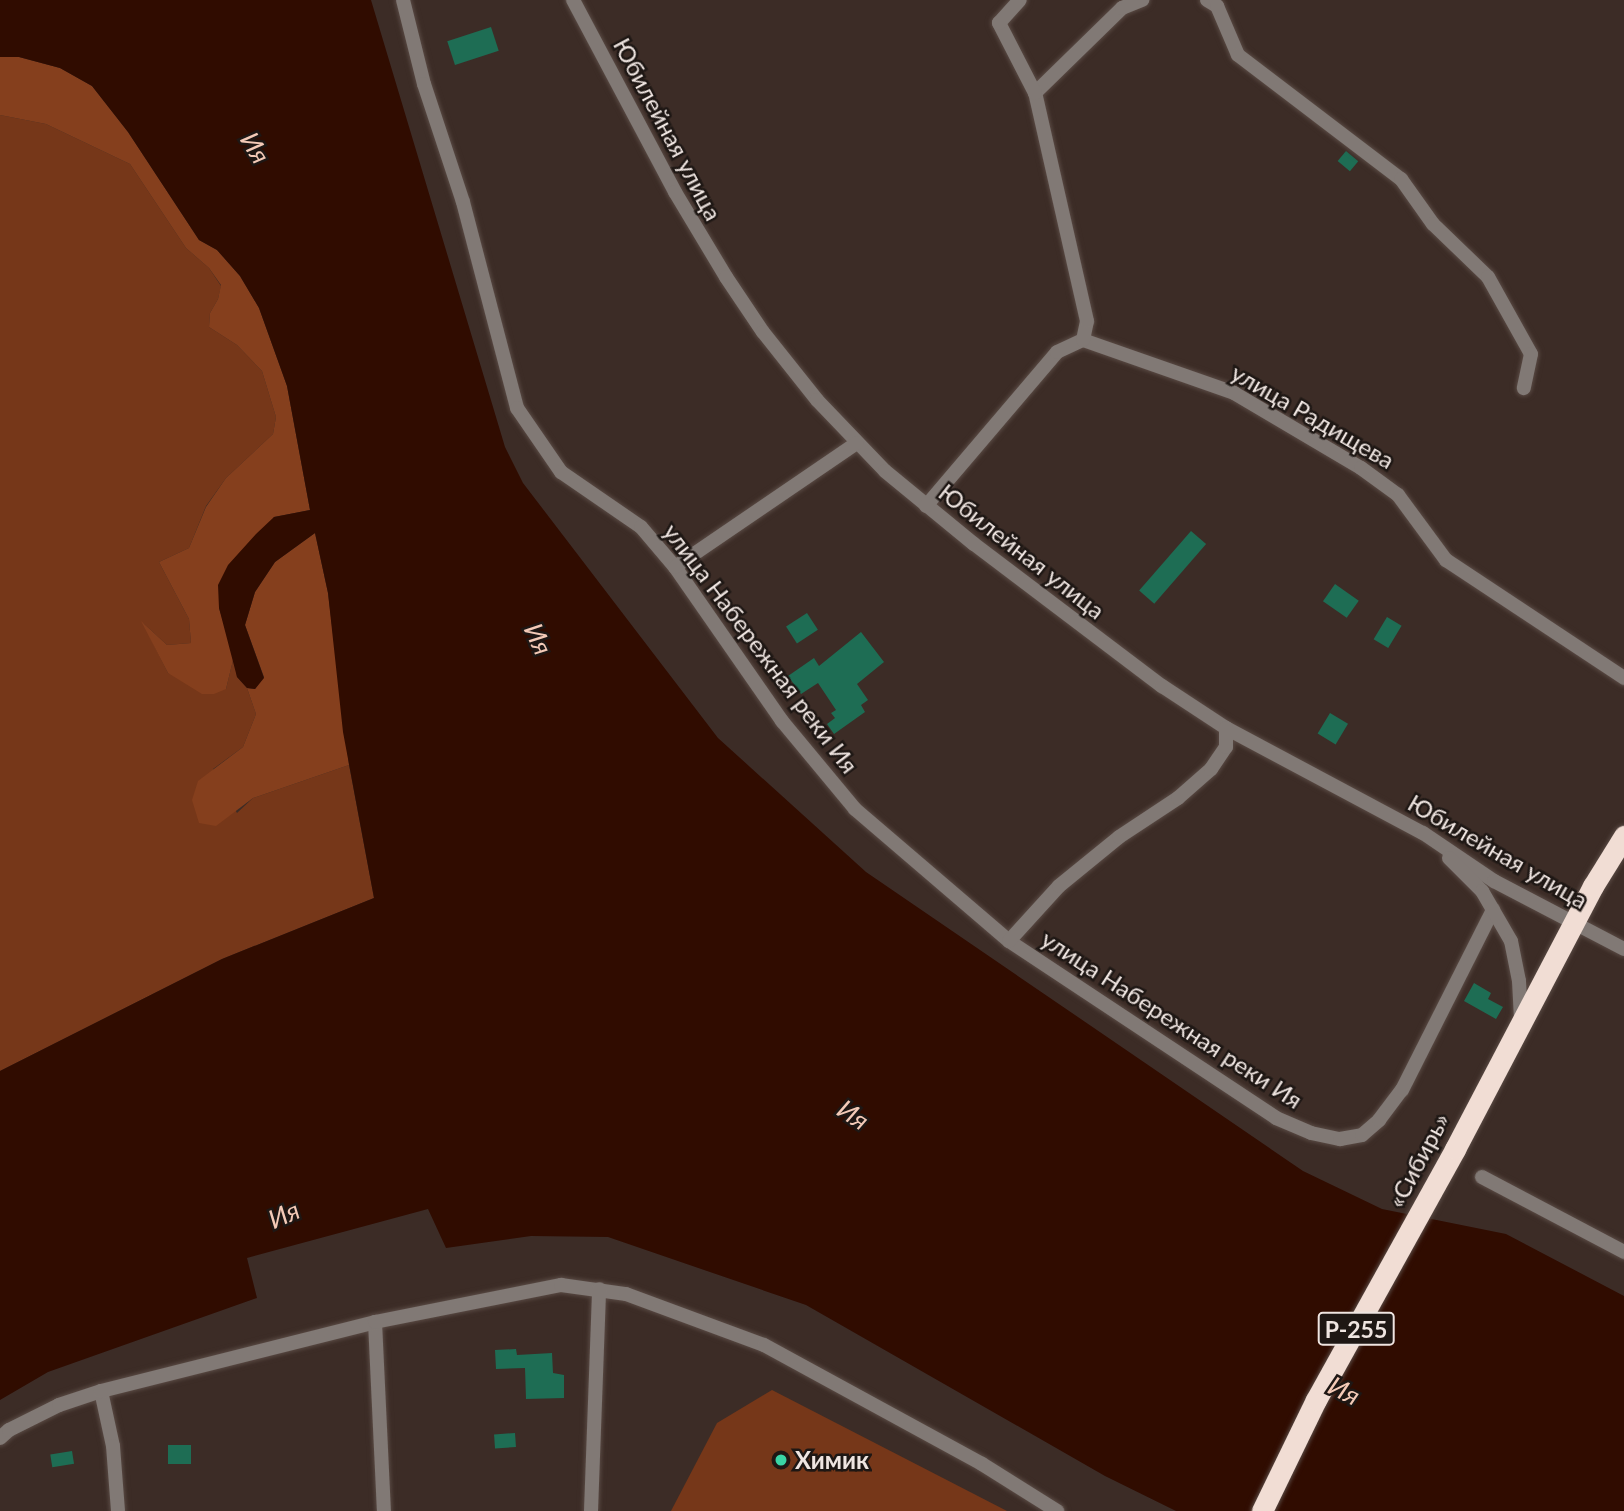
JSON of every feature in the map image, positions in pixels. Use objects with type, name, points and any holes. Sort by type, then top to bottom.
[{"type":"highway","name":"«Сибирь»","points":[[1262,1511],[1316,1400],[1455,1149],[1575,921],[1624,836]]},
{"type":"street","name":"улица Набережная реки Ия","points":[[403,0],[424,84],[467,215],[517,408],[561,472],[641,527],[675,567],[782,721],[855,808],[1009,941],[1276,1118],[1311,1133],[1340,1139],[1362,1136],[1379,1120],[1402,1090],[1493,910]]},
{"type":"street","name":"Юбилейная улица","points":[[573,0],[675,192],[726,277],[797,376],[857,443],[926,506],[1161,687],[1226,727],[1423,832],[1494,881],[1624,949]]},
{"type":"street","points":[[926,506],[1058,352],[1083,340],[1087,311],[1035,93],[999,23],[1020,0]]},
{"type":"street","points":[[1035,93],[1122,8],[1142,0]]},
{"type":"street","points":[[1208,0],[1217,6],[1238,55],[1401,179],[1433,224],[1488,277],[1531,354],[1524,388]]},
{"type":"street","name":"улица Радищева","points":[[1083,340],[1234,393],[1339,454],[1398,495],[1446,561],[1624,678]]},
{"type":"street","points":[[675,567],[857,443]]},
{"type":"street","points":[[1009,941],[1059,886],[1119,837],[1178,798],[1211,769],[1226,747],[1226,727]]},
{"type":"street","points":[[1423,832],[1482,891],[1493,910],[1516,957],[1521,1020]]},
{"type":"street","points":[[1482,1177],[1624,1252]]},
{"type":"street","points":[[0,1438],[9,1430],[59,1405],[101,1391],[375,1322],[561,1285],[626,1294],[764,1345],[982,1464],[1057,1511]]},
{"type":"street","points":[[591,1511],[599,1289]]},
{"type":"street","points":[[375,1322],[384,1511]]},
{"type":"street","points":[[101,1391],[113,1446],[118,1511]]},
{"type":"shaded area","points":[[0,57],[19,57],[60,68],[92,86],[128,132],[199,240],[217,250],[240,276],[259,308],[287,386],[310,510],[274,517],[219,608],[234,656],[226,689],[214,694],[202,694],[168,673],[141,621],[167,645],[191,643],[189,619],[159,562],[189,548],[206,507],[226,478],[273,434],[276,417],[262,371],[237,345],[209,327],[210,313],[218,299],[221,285],[209,268],[186,248],[130,164],[46,124],[0,115]]},
{"type":"shaded area","points":[[0,115],[46,124],[130,164],[186,248],[209,268],[221,286],[218,299],[210,313],[209,327],[237,345],[262,371],[276,417],[273,434],[226,478],[206,506],[189,548],[159,562],[189,619],[191,643],[167,645],[143,623],[168,673],[226,689],[234,656],[237,677],[247,688],[256,714],[243,747],[213,769],[237,813],[253,798],[349,765],[374,898],[222,959],[0,1071]]},
{"type":"shaded area","points":[[315,533],[328,593],[349,765],[253,798],[216,826],[199,823],[192,800],[198,781],[243,747],[256,714],[247,688],[255,689],[264,677],[245,625],[255,592],[275,562]]},
{"type":"shaded area","points":[[772,1390],[1007,1511],[671,1511],[717,1423]]},
{"type":"water","name":"Ия","points":[[0,0],[371,0],[505,447],[523,483],[718,738],[866,872],[1303,1171],[1382,1209],[1506,1234],[1624,1296],[1624,1511],[1176,1511],[1105,1476],[806,1305],[608,1237],[531,1236],[446,1248],[428,1209],[247,1258],[257,1298],[48,1372],[0,1400],[0,1071],[222,959],[374,898],[343,732],[328,593],[315,533],[275,562],[255,592],[245,625],[264,678],[255,689],[247,688],[237,677],[219,608],[218,585],[228,565],[256,534],[274,517],[310,510],[287,386],[259,308],[240,276],[217,250],[199,240],[128,132],[92,86],[60,68],[19,57],[0,57]]},
{"type":"building","points":[[491,27],[499,51],[455,65],[447,41]]},
{"type":"building","points":[[1346,151],[1358,161],[1350,171],[1338,161]]},
{"type":"building","points":[[1191,531],[1206,544],[1154,604],[1139,591]]},
{"type":"building","points":[[1335,584],[1359,601],[1347,618],[1323,601]]},
{"type":"building","points":[[807,613],[818,630],[797,643],[786,627]]},
{"type":"building","points":[[1387,617],[1402,626],[1388,648],[1374,639]]},
{"type":"building","points":[[861,632],[884,662],[857,684],[868,700],[861,705],[865,712],[834,734],[827,724],[835,718],[831,713],[836,710],[818,683],[801,694],[788,676],[814,658],[819,666]]},
{"type":"building","points":[[1330,713],[1348,724],[1336,744],[1318,734]]},
{"type":"building","points":[[1474,983],[1491,993],[1488,999],[1503,1007],[1496,1019],[1464,1001]]},
{"type":"building","points":[[516,1349],[517,1355],[552,1353],[553,1373],[564,1375],[564,1398],[526,1399],[525,1368],[496,1369],[495,1350]]},
{"type":"building","points":[[515,1433],[516,1447],[495,1448],[494,1434]]},
{"type":"building","points":[[168,1445],[191,1445],[191,1464],[168,1464]]},
{"type":"building","points":[[72,1451],[74,1464],[52,1467],[50,1454]]},
{"type":"place","name":"Химик","points":[[781,1460]]}]
